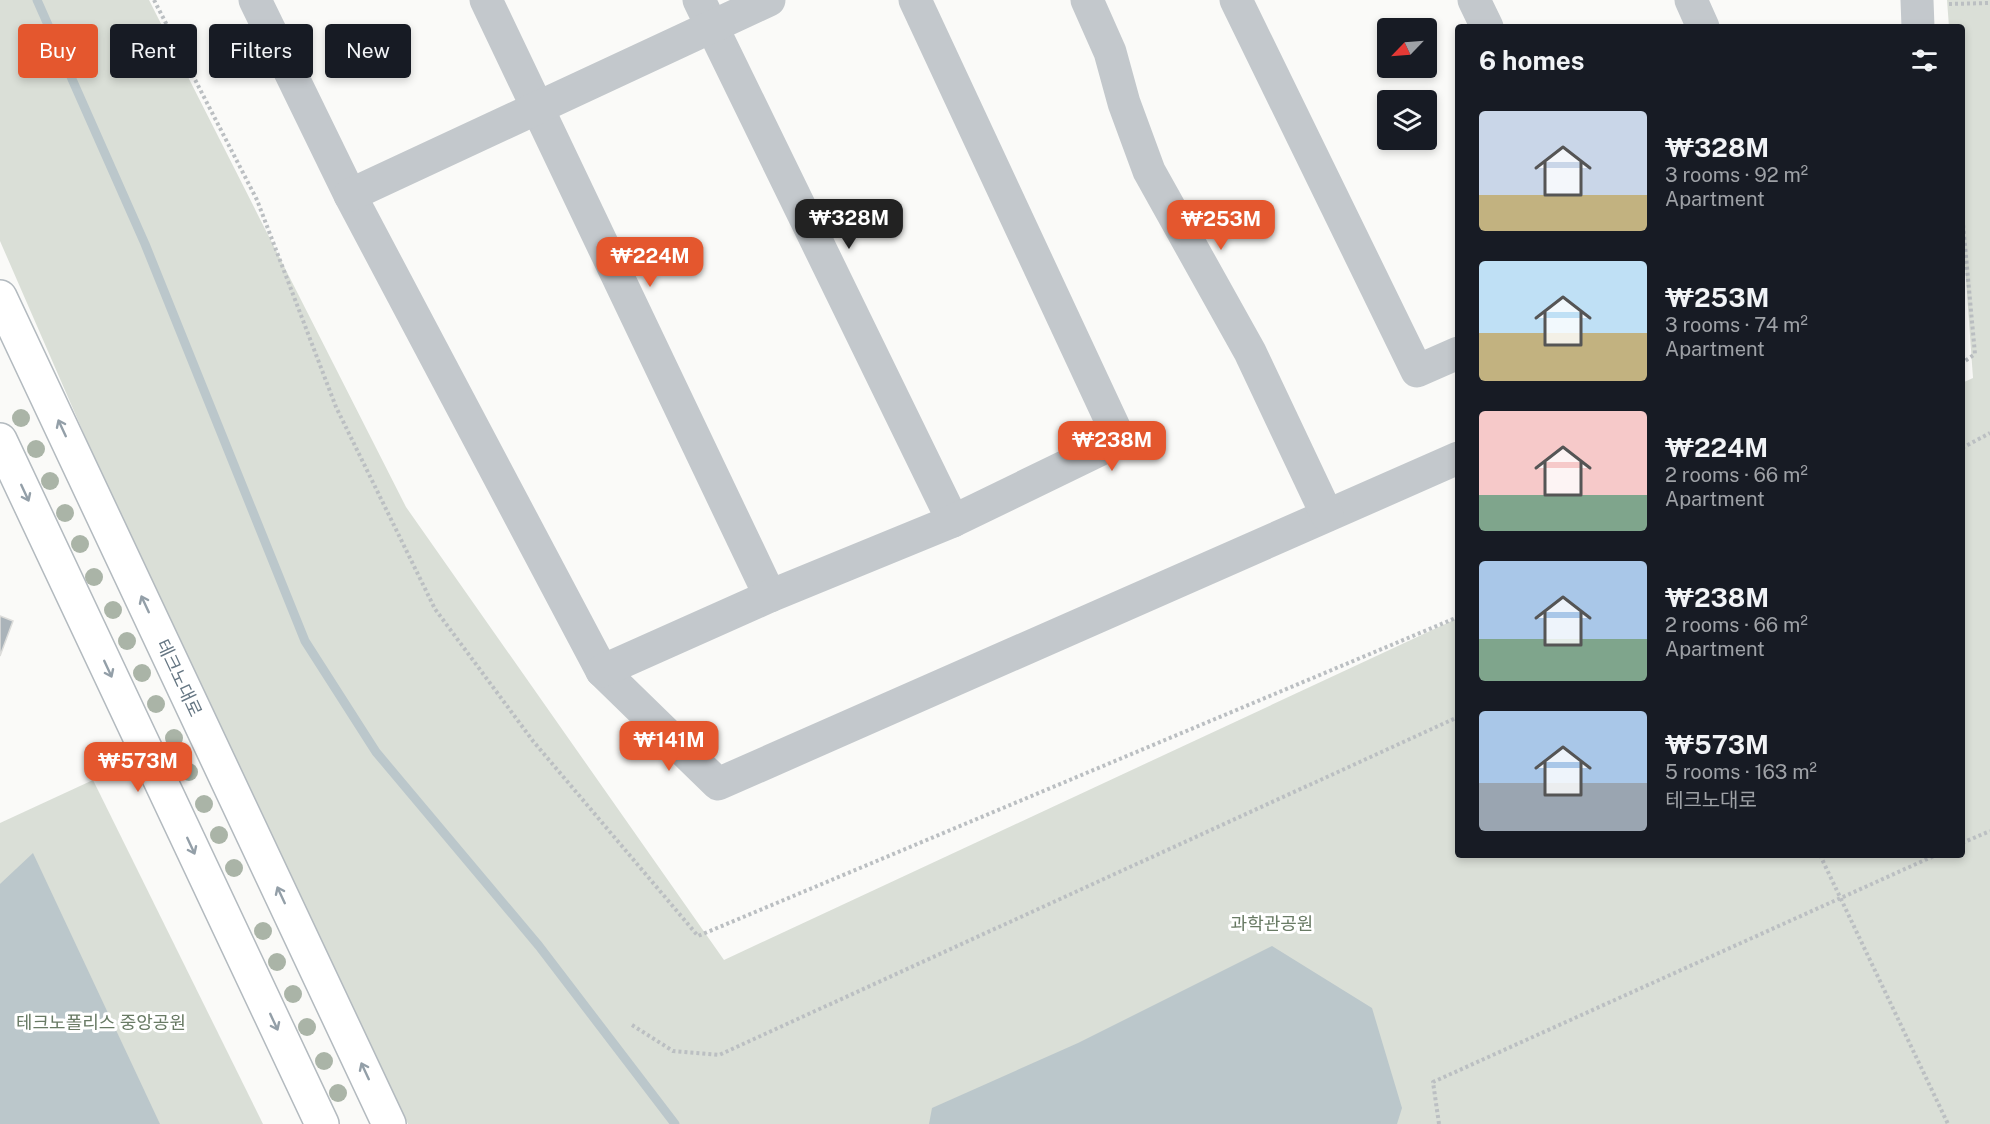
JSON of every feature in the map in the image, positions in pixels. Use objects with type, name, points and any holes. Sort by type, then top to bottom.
[{"type":"main road","name":"테크노대로","points":[[0,297],[390,1124]]},
{"type":"main road","points":[[0,440],[322,1124]]},
{"type":"street","points":[[255,0],[350,195],[602,671],[718,784],[1455,459]]},
{"type":"street","points":[[486,0],[535,109],[770,596]]},
{"type":"street","points":[[350,195],[535,109],[705,13],[769,0]]},
{"type":"street","points":[[602,671],[770,596],[953,521],[1120,440],[915,0]]},
{"type":"street","points":[[1087,0],[1110,52],[1124,103],[1149,171],[1250,352],[1327,516]]},
{"type":"street","points":[[1236,0],[1417,371],[1455,354]]},
{"type":"street","points":[[1474,0],[1486,24]]},
{"type":"street","points":[[1691,0],[1702,24]]},
{"type":"street","points":[[705,13],[953,521]]},
{"type":"path","points":[[1918,11],[1990,3]]},
{"type":"path","points":[[1965,246],[1975,354],[1965,361]]},
{"type":"path","points":[[1965,446],[1990,433]]},
{"type":"path","points":[[632,1024],[673,1050],[719,1055],[1455,718]]},
{"type":"path","points":[[1965,842],[1990,831]]},
{"type":"path","points":[[1822,858],[1948,1124]]},
{"type":"path","points":[[1439,1124],[1433,1082],[1929,858]]},
{"type":"green space","name":"과학관공원","points":[[0,0],[149,0],[161,24],[110,24],[110,78],[189,78],[406,507],[724,960],[1455,619],[1455,858],[1965,858],[1965,382],[1973,378],[1965,265],[1965,24],[1949,24],[1947,0],[1990,0],[1990,1124],[408,1124],[175,643],[0,241]]},
{"type":"green space","name":"테크노폴리스 중앙공원","points":[[93,780],[263,1124],[0,1124],[0,823]]},
{"type":"shaded area","points":[[33,853],[160,1124],[0,1124],[0,884]]},
{"type":"shaded area","points":[[1272,946],[1372,1008],[1402,1108],[1397,1124],[929,1124],[932,1108],[1078,1043]]},
{"type":"building","points":[[0,616],[13,621],[0,656]]},
{"type":"waterway","points":[[37,0],[145,244],[305,641],[376,752],[539,946],[675,1124]]}]
